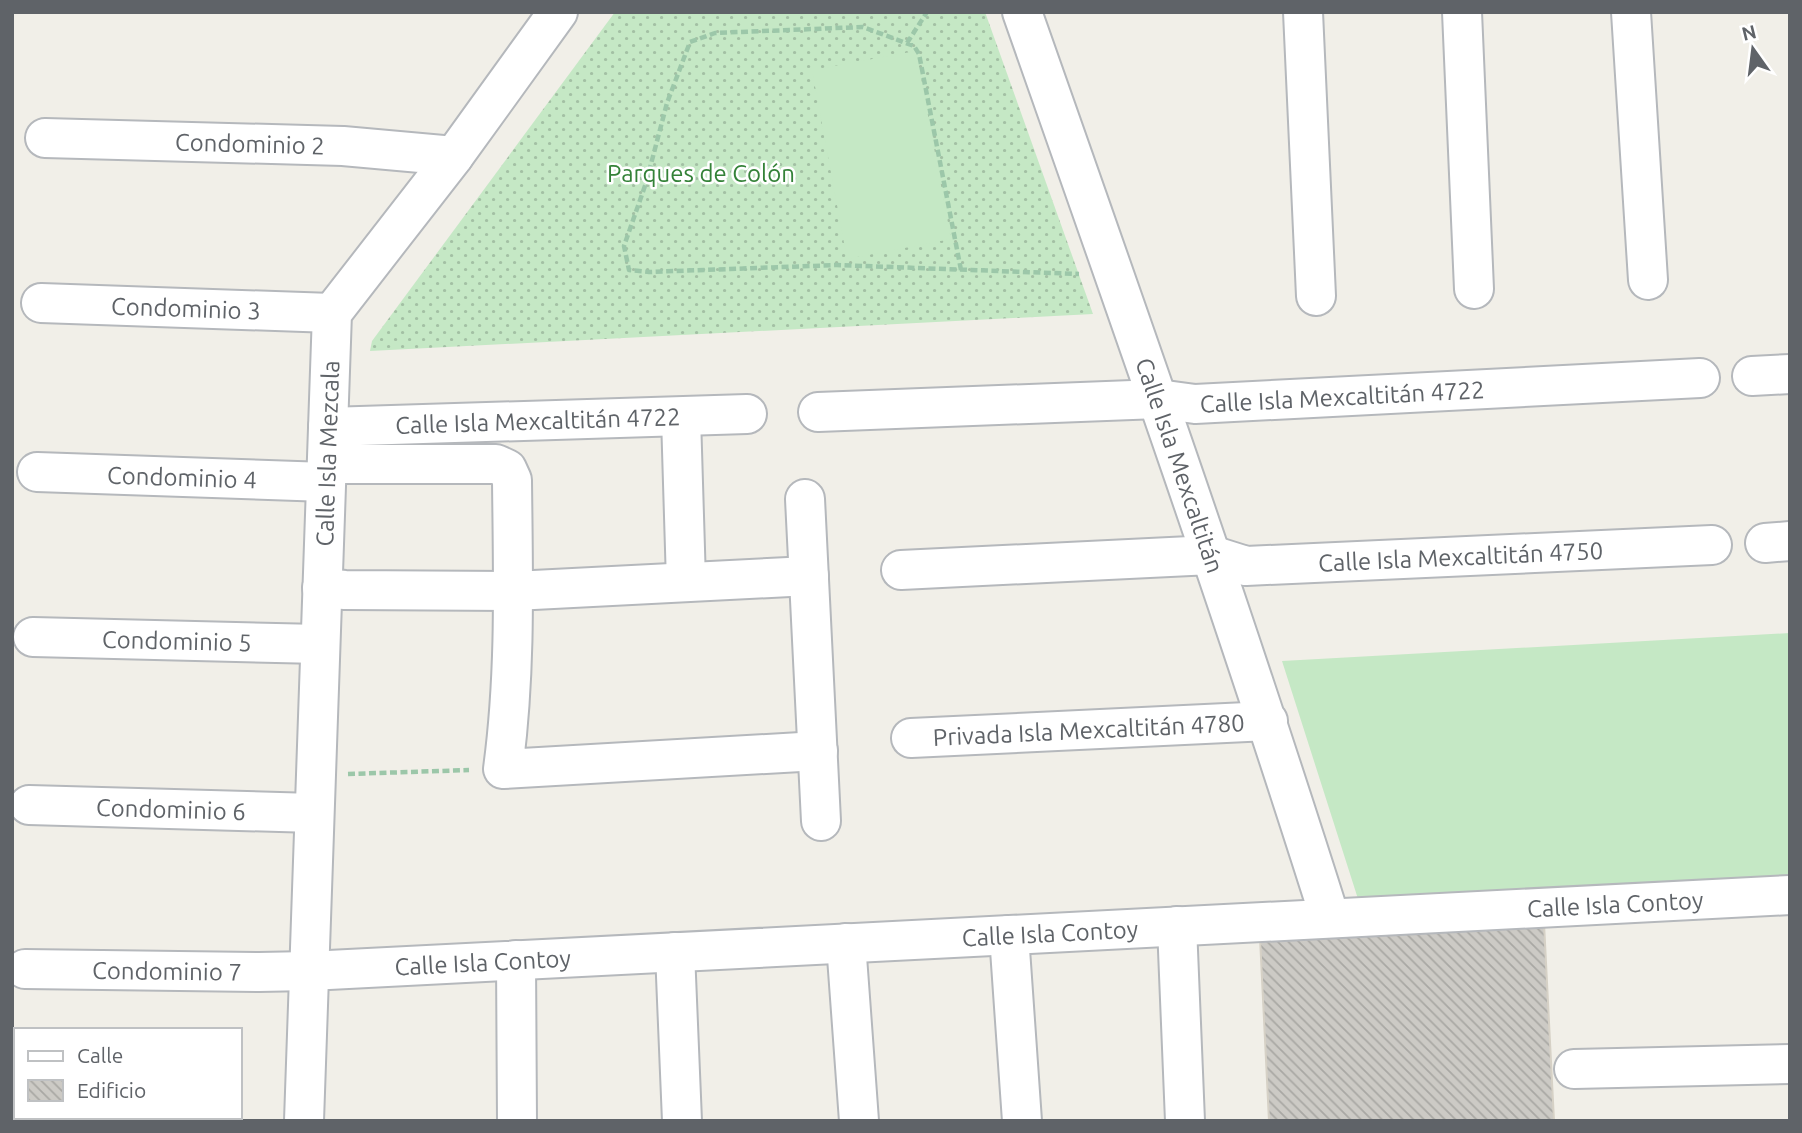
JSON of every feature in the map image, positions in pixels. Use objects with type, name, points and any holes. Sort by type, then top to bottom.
[{"type":"street","points":[[332,313],[454,156],[558,12]]},
{"type":"street","name":"Calle Isla Mexcaltitán","points":[[1022,12],[1268,722],[1330,918]]},
{"type":"street","points":[[1303,12],[1316,296]]},
{"type":"street","points":[[1462,12],[1474,289]]},
{"type":"street","points":[[1631,12],[1648,280]]},
{"type":"street","name":"Condominio 2","points":[[45,138],[343,146],[454,156]]},
{"type":"street","name":"Condominio 3","points":[[41,303],[332,313]]},
{"type":"street","name":"Calle Isla Mezcala","points":[[304,1121],[332,313]]},
{"type":"street","points":[[1752,376],[1790,374]]},
{"type":"street","name":"Calle Isla Mexcaltitán 4722","points":[[818,412],[1158,399],[1195,404],[1700,378]]},
{"type":"street","name":"Calle Isla Mexcaltitán 4722","points":[[327,458],[681,417],[747,414]]},
{"type":"street","points":[[681,417],[687,582]]},
{"type":"street","points":[[327,458],[496,464],[507,469],[512,480],[514,591],[512,694],[503,769],[818,751]]},
{"type":"street","name":"Condominio 4","points":[[37,472],[327,458]]},
{"type":"street","points":[[805,499],[821,821]]},
{"type":"street","name":"Calle Isla Mexcaltitán 4750","points":[[901,570],[1211,555],[1247,566],[1712,545]]},
{"type":"street","points":[[322,588],[514,591],[809,576]]},
{"type":"street","name":"Condominio 5","points":[[33,637],[320,644]]},
{"type":"street","name":"Privada Isla Mexcaltitán 4780","points":[[912,738],[1268,722]]},
{"type":"street","name":"Condominio 6","points":[[29,805],[314,813]]},
{"type":"street","name":"Calle Isla Contoy","points":[[309,971],[1790,895]]},
{"type":"street","points":[[1177,926],[1185,1121]]},
{"type":"street","points":[[1009,935],[1021,1121]]},
{"type":"street","points":[[846,943],[859,1121]]},
{"type":"street","points":[[675,952],[682,1121]]},
{"type":"street","points":[[516,960],[517,1121]]},
{"type":"street","name":"Condominio 7","points":[[25,968],[309,971]]},
{"type":"street","points":[[1574,1069],[1790,1064]]},
{"type":"path","points":[[907,43],[927,12]]},
{"type":"path","points":[[961,270],[919,54],[914,46],[863,27],[715,33],[690,42],[667,103],[646,183],[624,246],[629,270],[649,272],[837,265],[961,270],[1115,275]]},
{"type":"path","points":[[316,769],[352,774],[503,769]]},
{"type":"green space","name":"Parques de Colón","points":[[615,12],[985,12],[1093,314],[370,351],[372,341]]},
{"type":"green space","points":[[916,51],[951,239],[847,259],[812,70]]},
{"type":"green space","points":[[1790,633],[1790,879],[1359,902],[1282,661]]},
{"type":"building","points":[[1544,923],[1554,1121],[1269,1121],[1260,938]]}]
